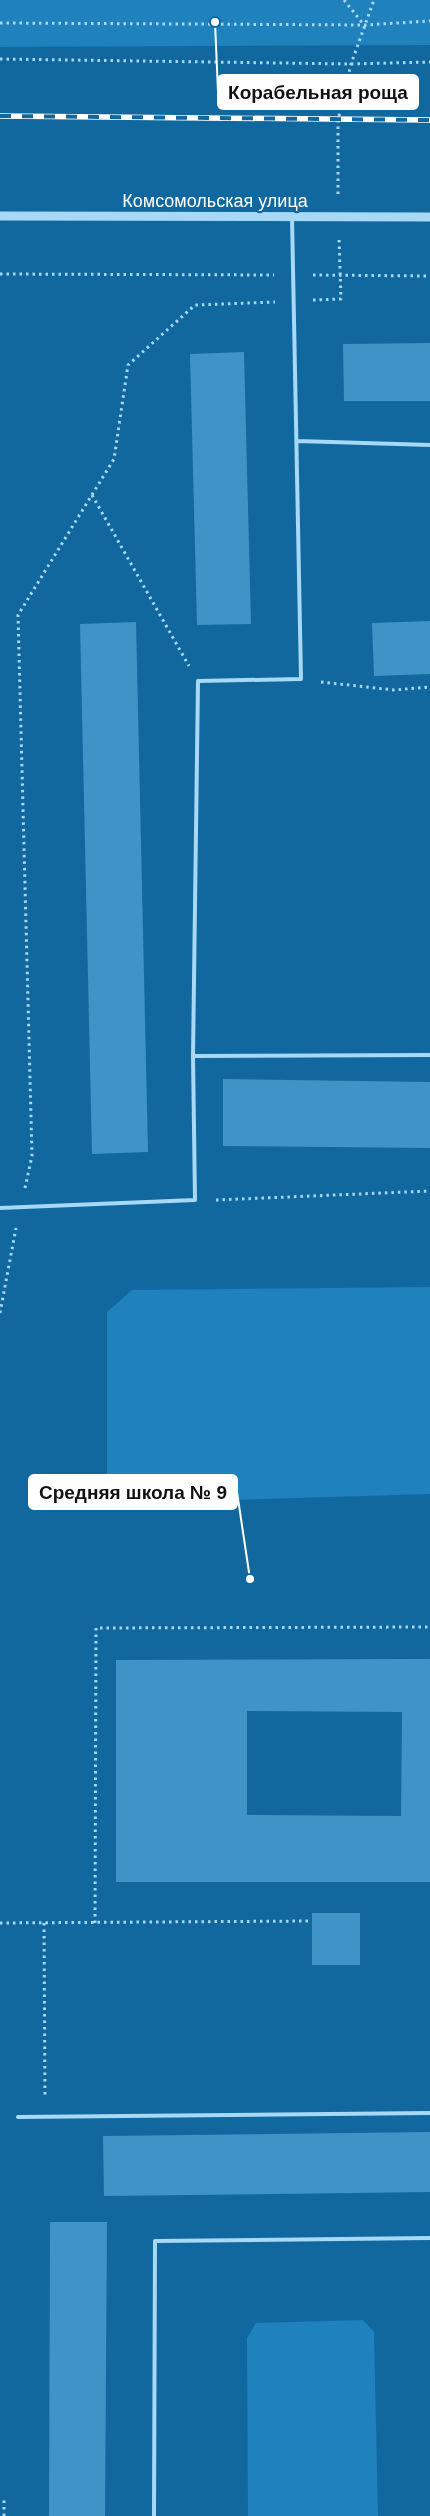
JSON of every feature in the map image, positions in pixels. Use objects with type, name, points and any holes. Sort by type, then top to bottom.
[{"type":"street","name":"Комсомольская улица","points":[[0,216],[430,217]]},
{"type":"lane","points":[[0,1208],[195,1200],[193,1056],[198,681],[301,679],[298,441],[292,217]]},
{"type":"lane","points":[[298,441],[430,445]]},
{"type":"lane","points":[[193,1056],[430,1055]]},
{"type":"lane","points":[[18,2117],[430,2113]]},
{"type":"lane","points":[[154,2516],[155,2241],[430,2238]]},
{"type":"path","points":[[344,0],[365,25]]},
{"type":"path","points":[[0,1313],[32,1156],[18,616],[114,459],[128,365],[195,305],[341,299],[338,217],[338,120],[351,64],[374,0]]},
{"type":"path","points":[[0,23],[365,25],[430,21]]},
{"type":"path","points":[[0,59],[351,64],[430,62]]},
{"type":"path","points":[[0,274],[430,276]]},
{"type":"path","points":[[92,494],[198,681]]},
{"type":"path","points":[[301,679],[394,690],[430,688]]},
{"type":"path","points":[[195,1200],[430,1191]]},
{"type":"path","points":[[95,1923],[96,1628],[430,1628]]},
{"type":"path","points":[[0,1923],[309,1921]]},
{"type":"path","points":[[44,1923],[45,2117]]},
{"type":"path","points":[[4,2497],[4,2516]]},
{"type":"shaded area","points":[[0,0],[430,0],[430,45],[0,47]]},
{"type":"shaded area","points":[[430,1287],[430,1494],[132,1503],[107,1479],[107,1312],[132,1290]]},
{"type":"shaded area","points":[[363,2320],[374,2332],[378,2516],[248,2516],[247,2338],[256,2323]]},
{"type":"building","points":[[430,343],[430,401],[344,401],[343,344]]},
{"type":"building","points":[[244,352],[251,624],[197,625],[190,354]]},
{"type":"building","points":[[430,621],[430,674],[374,676],[372,623]]},
{"type":"building","points":[[136,622],[148,1152],[92,1154],[80,624]]},
{"type":"building","points":[[223,1079],[430,1082],[430,1148],[223,1146]]},
{"type":"building","points":[[430,1659],[430,1882],[116,1882],[116,1660]],"holes":[[[247,1711],[402,1712],[401,1816],[247,1815]]]},
{"type":"building","points":[[312,1913],[360,1913],[360,1965],[312,1965]]},
{"type":"building","points":[[430,2132],[430,2192],[104,2196],[103,2136]]},
{"type":"building","points":[[50,2222],[107,2222],[105,2516],[49,2516]]},
{"type":"railway","points":[[0,116],[430,120]]},
{"type":"place","name":"Корабельная роща","points":[[215,22]]},
{"type":"place","name":"Средняя школа № 9","points":[[250,1579]]}]
